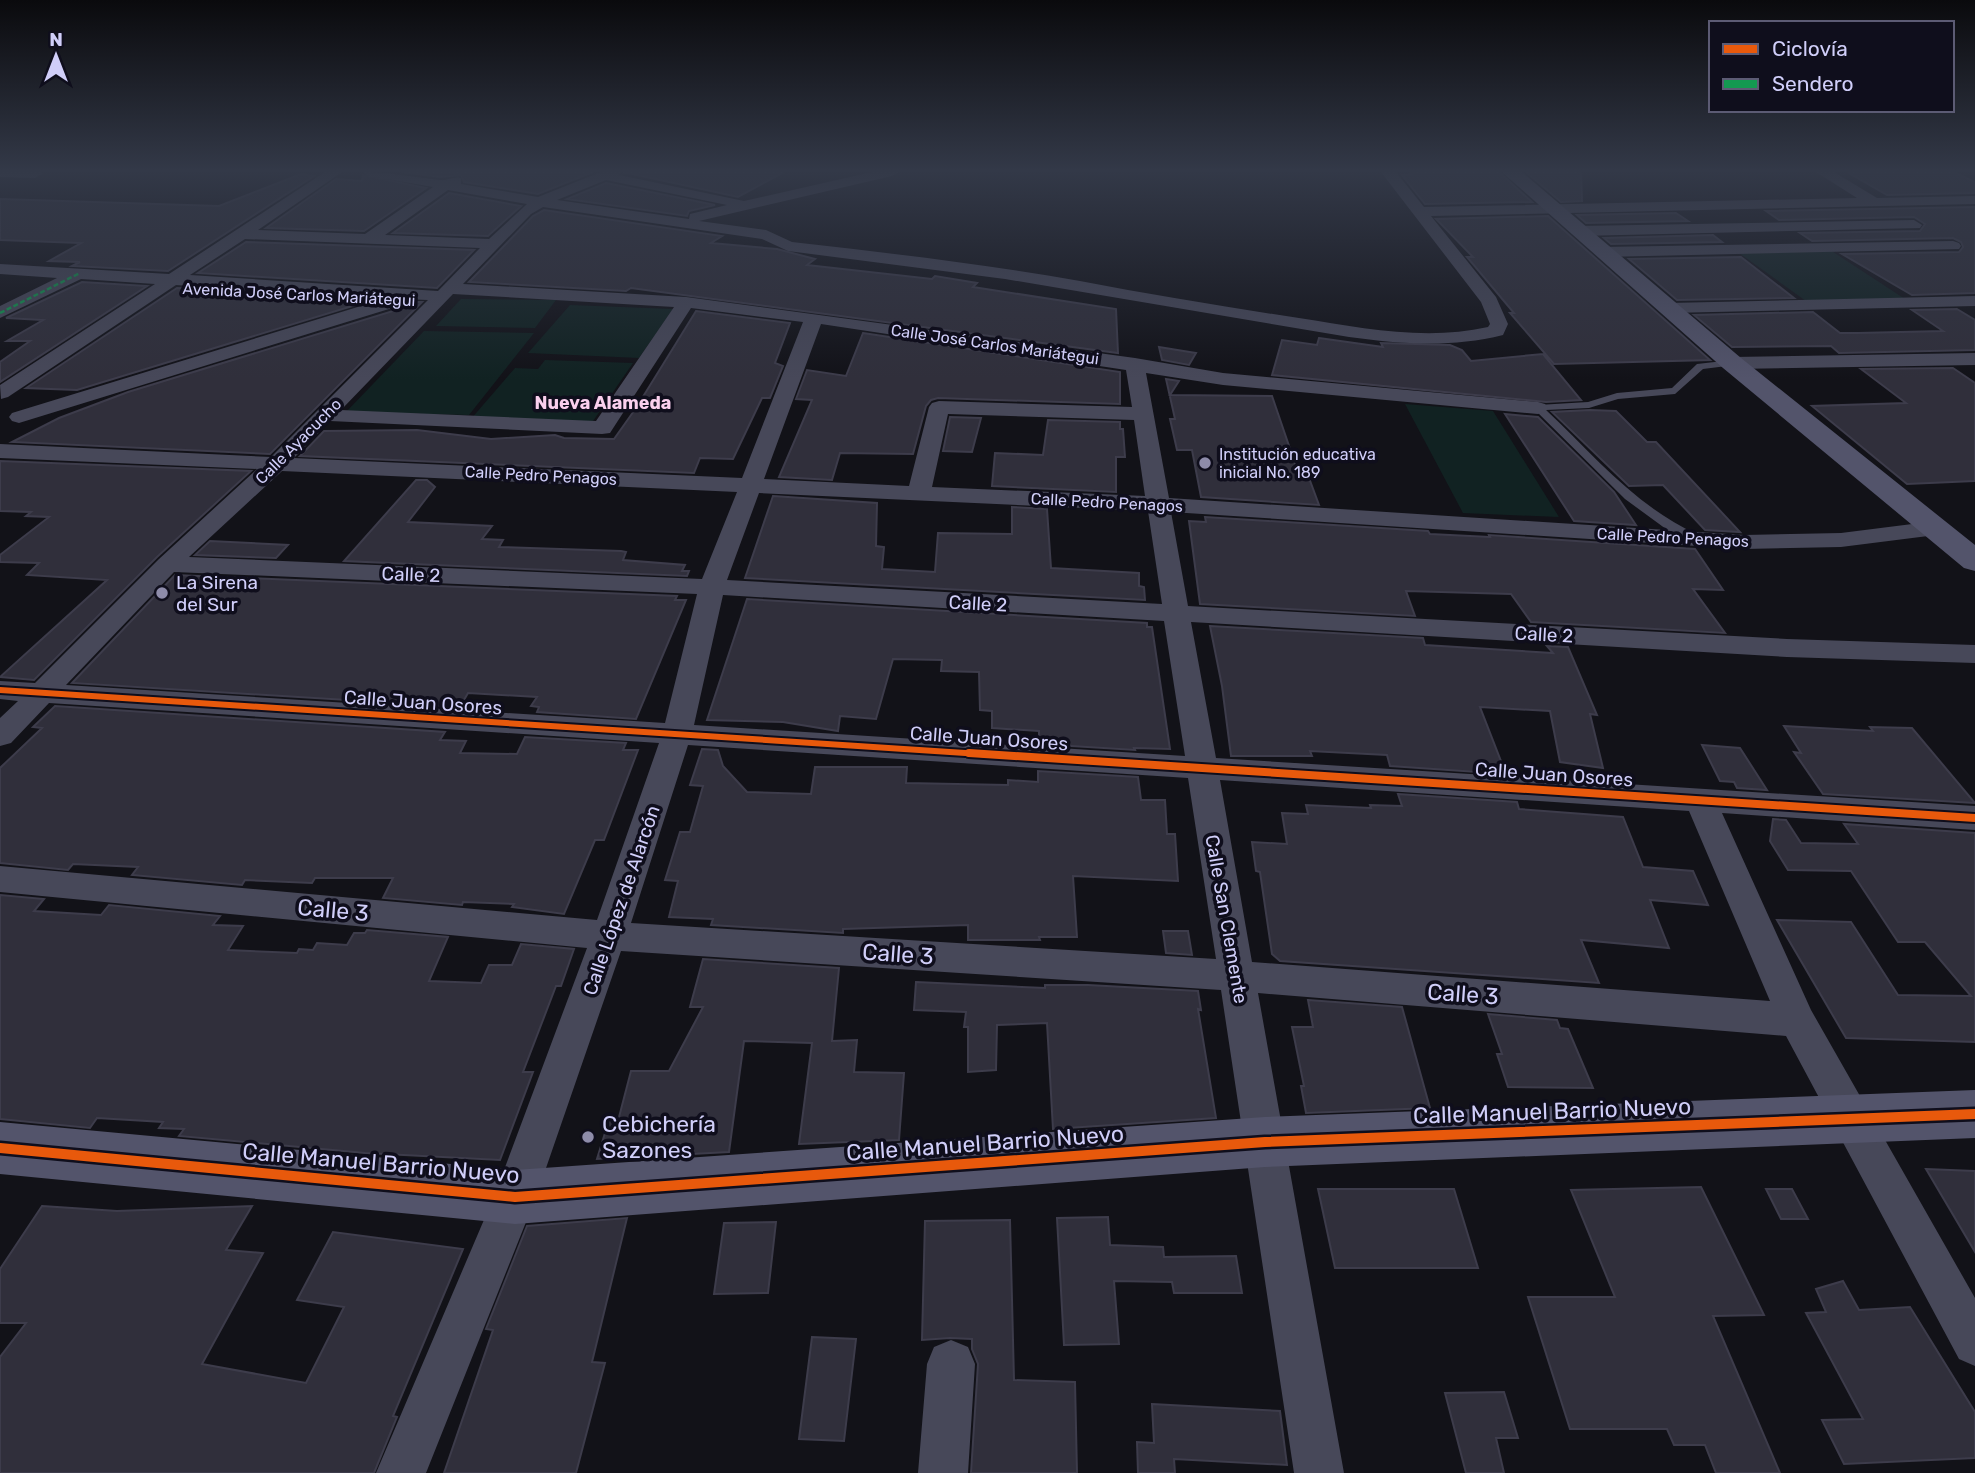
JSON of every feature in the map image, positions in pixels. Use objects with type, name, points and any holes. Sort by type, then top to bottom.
[{"type":"street","points":[[1,393],[230,241]]},
{"type":"street","points":[[412,241],[493,244]]},
{"type":"street","name":"Calle Ayacucho","points":[[0,736],[168,564],[277,463],[496,241]]},
{"type":"street","points":[[777,241],[788,246],[996,273],[1154,302],[1387,336],[1466,338],[1496,331],[1499,324],[1490,301],[1441,241]]},
{"type":"street","points":[[1590,241],[1732,363],[1975,561]]},
{"type":"street","points":[[1602,252],[1959,249],[1944,241]]},
{"type":"street","points":[[0,269],[80,273],[166,282]]},
{"type":"street","points":[[0,313],[80,273]]},
{"type":"street","points":[[0,279],[166,282]]},
{"type":"street","name":"Avenida José Carlos Mariátegui","points":[[166,282],[406,298],[443,295]]},
{"type":"street","name":"Calle José Carlos Mariátegui","points":[[443,295],[686,302],[1135,364],[1223,379],[1538,408]]},
{"type":"street","points":[[0,429],[19,417],[406,298]]},
{"type":"street","points":[[325,415],[602,428],[686,302]]},
{"type":"street","points":[[1669,308],[1975,302]]},
{"type":"street","name":"Calle López de Alarcón","points":[[401,1473],[515,1197],[609,936],[677,734],[712,587],[814,318]]},
{"type":"street","points":[[1732,363],[1975,359]]},
{"type":"street","name":"Calle San Clemente","points":[[1135,364],[1319,1473]]},
{"type":"street","points":[[1,393],[24,401],[25,408],[19,417]]},
{"type":"street","points":[[919,493],[939,407],[1143,414]]},
{"type":"street","name":"Calle Pedro Penagos","points":[[0,451],[1158,503],[1702,540],[1802,542],[1936,528]]},
{"type":"street","name":"Calle 2","points":[[168,564],[712,587],[1787,648],[1975,654]]},
{"type":"street","name":"Calle Juan Osores","points":[[0,690],[1975,818]]},
{"type":"street","points":[[1700,799],[1797,1020],[1975,1343]]},
{"type":"street","name":"Calle 3","points":[[0,879],[609,936],[1237,976],[1797,1020]]},
{"type":"street","name":"Calle Manuel Barrio Nuevo","points":[[0,1148],[515,1197],[1265,1142],[1975,1114]]},
{"type":"street","points":[[943,1473],[951,1364]]},
{"type":"lane","points":[[1538,408],[1589,405],[1618,396],[1675,391],[1700,366],[1732,363]]},
{"type":"lane","points":[[1538,408],[1573,438],[1613,485],[1672,528],[1702,540]]},
{"type":"shaded area","points":[[1827,248],[1905,299],[1806,301],[1735,250]]},
{"type":"shaded area","points":[[461,299],[556,300],[535,328],[436,326]]},
{"type":"shaded area","points":[[570,305],[673,309],[639,358],[528,353]]},
{"type":"shaded area","points":[[424,331],[534,333],[469,415],[346,412]]},
{"type":"shaded area","points":[[545,360],[633,363],[591,424],[471,419],[515,368],[538,369]]},
{"type":"shaded area","points":[[1405,404],[1493,411],[1559,517],[1463,513]]},
{"type":"building","points":[[20,241],[215,241],[168,271],[72,266],[80,262],[49,261],[81,243]]},
{"type":"building","points":[[509,241],[715,241],[711,243],[777,249],[815,259],[807,265],[932,279],[935,276],[977,283],[973,287],[1116,309],[1118,353],[631,288],[626,291],[469,282]]},
{"type":"building","points":[[1457,241],[1576,241],[1710,360],[1554,364],[1467,257],[1473,257]]},
{"type":"building","points":[[1607,241],[1722,242],[1611,244]]},
{"type":"building","points":[[1958,241],[1975,241],[1975,293],[1912,295],[1842,254],[1959,252],[1963,247]]},
{"type":"building","points":[[246,242],[474,250],[437,288],[198,273]]},
{"type":"building","points":[[1741,257],[1794,298],[1677,300],[1629,259]]},
{"type":"building","points":[[82,282],[147,286],[0,382],[0,362],[30,341],[7,341],[43,320],[6,318]]},
{"type":"building","points":[[177,288],[372,300],[77,390],[26,388]]},
{"type":"building","points":[[405,302],[422,302],[270,454],[12,442],[59,418],[128,392],[403,308]]},
{"type":"building","points":[[1957,309],[1975,320],[1975,350],[1839,353],[1831,346],[1732,347],[1694,315],[1813,312],[1840,333],[1858,333],[1943,331],[1912,310]]},
{"type":"building","points":[[696,311],[790,323],[775,363],[783,366],[770,398],[762,398],[733,459],[700,458],[694,473],[300,456],[324,431],[417,430],[491,439],[555,435],[564,438],[614,439]]},
{"type":"building","points":[[863,333],[1120,372],[1120,404],[938,398],[931,400],[926,406],[913,454],[840,453],[832,480],[779,477],[812,400],[796,399],[807,370],[846,376]]},
{"type":"building","points":[[1319,338],[1383,347],[1381,343],[1450,345],[1462,350],[1471,361],[1543,354],[1581,400],[1546,402],[1272,375],[1282,340],[1317,345]]},
{"type":"building","points":[[1159,347],[1196,353],[1189,365],[1162,360]]},
{"type":"building","points":[[1953,368],[1975,383],[1975,481],[1907,484],[1812,406],[1906,403],[1861,369]]},
{"type":"building","points":[[1166,379],[1179,381],[1170,395],[1272,396],[1300,478],[1309,478],[1319,505],[1201,497],[1192,450],[1177,450],[1170,419],[1175,419]]},
{"type":"building","points":[[1616,411],[1647,442],[1656,442],[1740,532],[1705,530],[1663,485],[1629,486],[1552,412]]},
{"type":"building","points":[[1505,414],[1538,417],[1614,492],[1636,525],[1574,521]]},
{"type":"building","points":[[950,417],[981,418],[972,452],[943,451]]},
{"type":"building","points":[[1048,420],[1120,422],[1125,457],[1116,457],[1116,492],[992,486],[995,453],[1043,455]]},
{"type":"building","points":[[0,461],[251,471],[157,557],[34,680],[0,677],[107,580],[27,575],[39,563],[0,562],[0,555],[49,517],[26,516],[31,512],[0,511]]},
{"type":"building","points":[[416,480],[427,480],[435,487],[408,522],[492,526],[482,539],[503,540],[499,547],[621,551],[626,552],[623,560],[685,565],[682,571],[689,571],[687,576],[344,561]]},
{"type":"building","points":[[773,496],[877,503],[876,546],[884,547],[882,569],[935,572],[938,533],[1012,534],[1012,507],[1047,509],[1051,568],[1139,573],[1139,586],[1144,587],[1145,600],[745,578]]},
{"type":"building","points":[[1205,517],[1428,531],[1430,534],[1490,537],[1489,535],[1695,549],[1723,590],[1693,589],[1725,633],[1531,622],[1511,594],[1406,591],[1415,616],[1200,604],[1189,521],[1206,522]]},
{"type":"building","points":[[210,541],[288,545],[276,558],[195,555]]},
{"type":"building","points":[[175,575],[677,596],[675,600],[686,600],[636,719],[537,712],[539,707],[531,706],[537,697],[468,693],[460,707],[72,683]]},
{"type":"building","points":[[747,599],[1147,623],[1147,627],[1152,627],[1170,749],[1134,748],[1135,750],[1039,744],[1039,731],[992,728],[992,711],[980,710],[979,672],[941,671],[942,660],[893,659],[876,719],[840,716],[838,731],[783,722],[707,720]]},
{"type":"building","points":[[1210,626],[1423,638],[1425,645],[1553,653],[1547,646],[1568,647],[1597,715],[1590,714],[1603,768],[1560,762],[1550,711],[1480,707],[1506,774],[1390,766],[1387,755],[1310,751],[1312,756],[1231,756],[1222,686]]},
{"type":"building","points":[[55,706],[445,732],[440,740],[466,741],[460,753],[517,754],[525,737],[626,743],[623,750],[638,750],[604,840],[595,840],[564,914],[512,907],[514,904],[463,902],[462,905],[383,898],[393,878],[315,878],[312,883],[245,880],[242,885],[132,875],[138,867],[73,864],[68,870],[0,863],[0,768],[42,728],[33,727]]},
{"type":"building","points":[[1784,726],[1873,731],[1870,727],[1912,728],[1975,803],[1823,794],[1794,752],[1801,753]]},
{"type":"building","points":[[1702,745],[1740,748],[1767,790],[1737,788],[1734,782],[1720,781]]},
{"type":"building","points":[[702,749],[718,750],[723,766],[747,792],[811,794],[815,767],[907,767],[906,783],[1008,785],[1008,780],[1038,782],[1038,771],[1138,777],[1141,800],[1165,800],[1167,834],[1175,834],[1178,881],[1073,876],[1077,937],[1039,937],[1040,940],[968,940],[968,925],[843,929],[843,933],[711,925],[713,919],[669,917],[678,881],[665,880],[680,832],[690,832],[703,786],[690,785]]},
{"type":"building","points":[[1398,794],[1517,802],[1519,809],[1623,817],[1643,867],[1693,871],[1708,905],[1650,900],[1669,948],[1581,940],[1599,983],[1280,961],[1272,954],[1260,872],[1256,871],[1252,842],[1287,844],[1282,813],[1308,814],[1306,805],[1371,808],[1370,805],[1402,806]]},
{"type":"building","points":[[1773,819],[1786,820],[1801,843],[1858,844],[1844,824],[1975,833],[1975,1042],[1846,1038],[1777,920],[1851,922],[1898,995],[1971,996],[1925,942],[1898,942],[1851,871],[1788,870],[1770,841]]},
{"type":"building","points":[[0,895],[44,899],[34,911],[101,915],[109,905],[220,916],[213,925],[243,926],[228,950],[297,953],[299,949],[313,950],[317,943],[347,945],[354,933],[365,933],[367,930],[448,937],[429,981],[481,983],[489,965],[512,965],[521,944],[574,949],[561,986],[556,986],[523,1072],[533,1072],[500,1160],[365,1153],[179,1136],[184,1129],[159,1128],[163,1122],[97,1118],[90,1128],[0,1119]]},
{"type":"building","points":[[1163,931],[1188,931],[1192,955],[1166,953]]},
{"type":"building","points":[[703,959],[839,968],[832,1041],[857,1040],[854,1072],[904,1073],[899,1140],[799,1144],[812,1043],[744,1041],[729,1152],[597,1159],[609,1120],[618,1121],[631,1071],[669,1071],[703,1007],[690,1007]]},
{"type":"building","points":[[916,982],[1045,988],[1045,985],[1088,985],[1198,991],[1201,1010],[1198,1009],[1216,1118],[1053,1129],[1047,1023],[997,1025],[996,1070],[968,1072],[968,1027],[964,1027],[966,1012],[914,1010]]},
{"type":"building","points":[[1308,1000],[1402,1007],[1430,1108],[1306,1113],[1301,1086],[1304,1086],[1292,1027],[1313,1027]]},
{"type":"building","points":[[1488,1014],[1557,1020],[1560,1028],[1568,1029],[1593,1088],[1508,1087],[1497,1054],[1502,1054]]},
{"type":"building","points":[[1926,1169],[1975,1171],[1975,1252]]},
{"type":"building","points":[[1701,1187],[1764,1315],[1713,1316],[1780,1473],[1716,1473],[1705,1445],[1674,1445],[1667,1429],[1570,1429],[1528,1297],[1615,1297],[1571,1190]]},
{"type":"building","points":[[1318,1189],[1454,1189],[1478,1268],[1335,1268]]},
{"type":"building","points":[[1766,1189],[1792,1189],[1808,1219],[1781,1219]]},
{"type":"building","points":[[42,1206],[117,1211],[252,1206],[226,1250],[263,1253],[202,1364],[306,1383],[344,1307],[297,1300],[333,1232],[463,1249],[393,1416],[397,1417],[374,1473],[0,1473],[0,1357],[26,1323],[0,1323],[0,1269]]},
{"type":"building","points":[[1108,1217],[1110,1245],[1163,1247],[1164,1257],[1236,1256],[1242,1293],[1174,1293],[1172,1282],[1114,1281],[1119,1344],[1064,1345],[1057,1218]]},
{"type":"building","points":[[627,1218],[592,1362],[605,1363],[576,1473],[444,1473],[493,1330],[486,1329],[527,1226]]},
{"type":"building","points":[[1010,1220],[1014,1380],[1075,1382],[1077,1473],[971,1473],[978,1364],[972,1349],[972,1339],[922,1340],[925,1221]]},
{"type":"building","points":[[776,1222],[768,1293],[714,1294],[724,1223]]},
{"type":"building","points":[[1843,1281],[1859,1310],[1910,1307],[1975,1412],[1975,1458],[1844,1464],[1822,1420],[1863,1419],[1806,1313],[1826,1312],[1816,1289]]},
{"type":"building","points":[[812,1337],[856,1339],[844,1441],[799,1439]]},
{"type":"building","points":[[1504,1392],[1518,1438],[1496,1438],[1504,1473],[1466,1473],[1445,1393]]},
{"type":"building","points":[[1152,1404],[1280,1411],[1287,1465],[1174,1459],[1175,1473],[1138,1473],[1137,1442],[1154,1443]]},
{"type":"marked path","points":[[0,313],[80,273]]},
{"type":"cycle path","points":[[0,690],[1975,818]]},
{"type":"cycle path","points":[[0,1148],[515,1197],[1265,1142],[1975,1114]]},
{"type":"place","name":"Institución educativa inicial No. 189","points":[[1205,463]]},
{"type":"place","name":"La Sirena del Sur","points":[[162,593]]},
{"type":"place","name":"Cebichería Sazones","points":[[588,1137]]},
{"type":"district","name":"Nueva Alameda","points":[[603,403]]}]
